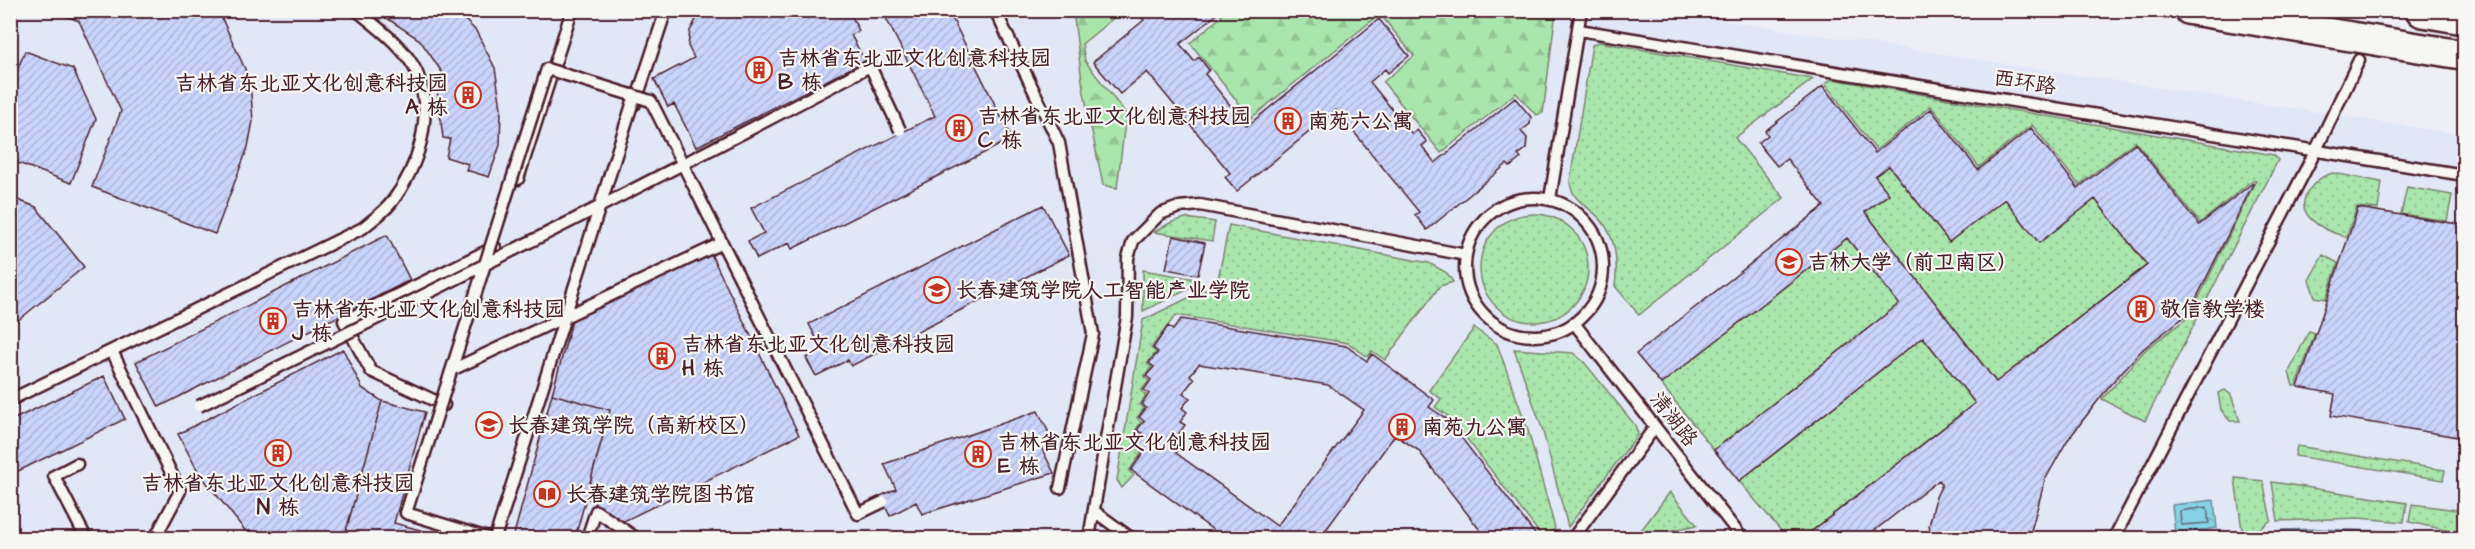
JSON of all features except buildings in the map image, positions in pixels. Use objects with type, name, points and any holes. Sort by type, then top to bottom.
[{"type":"main road","points":[[2423,10],[2464,17]]},
{"type":"street","points":[[2189,10],[2464,55]]},
{"type":"lane","points":[[10,400],[363,228],[389,206],[407,179],[423,136],[424,106],[417,73],[391,38],[357,10]]},
{"type":"lane","points":[[489,538],[409,513],[572,10]]},
{"type":"lane","points":[[495,538],[666,10]]},
{"type":"lane","points":[[995,10],[1059,143],[1093,334],[1060,488]]},
{"type":"lane","points":[[1550,199],[1581,10]]},
{"type":"lane","name":"西环路","points":[[1579,30],[2464,175]]},
{"type":"lane","points":[[2114,538],[2316,150],[2359,60]]},
{"type":"lane","points":[[199,406],[484,267],[683,166],[870,66],[900,130]]},
{"type":"lane","points":[[489,538],[406,513],[547,69],[651,101],[845,498],[858,513],[883,502]]},
{"type":"lane","points":[[495,538],[635,95]]},
{"type":"lane","points":[[1528,197],[1550,199],[1571,207],[1588,222],[1599,242],[1604,264],[1601,286],[1591,307],[1574,323],[1554,333],[1530,336],[1508,331],[1488,319],[1473,300],[1466,279],[1466,255],[1473,233],[1487,216],[1506,203],[1528,197]]},
{"type":"lane","points":[[1089,538],[1127,317],[1128,258],[1132,241],[1160,214],[1179,207],[1200,206],[1466,255]]},
{"type":"lane","points":[[456,368],[722,243]]},
{"type":"lane","points":[[444,405],[371,371],[344,321],[495,247]]},
{"type":"lane","name":"清湖路","points":[[1574,323],[1743,538]]},
{"type":"lane","points":[[112,351],[180,491],[155,538]]},
{"type":"lane","points":[[1573,538],[1655,427]]},
{"type":"lane","points":[[77,464],[54,476],[86,538]]},
{"type":"lane","points":[[587,538],[596,511],[636,538]]},
{"type":"lane","points":[[1094,511],[1131,538]]},
{"type":"shaded area","points":[[10,11],[1663,11],[2464,135],[2464,538],[11,538]]},
{"type":"green space","points":[[1073,11],[1122,11],[1082,44],[1085,61],[1126,114],[1117,188],[1103,185],[1083,88]]},
{"type":"green space","points":[[1218,11],[1556,11],[1543,113],[1536,115],[1516,93],[1441,153],[1383,82],[1414,56],[1380,14],[1251,118],[1190,43],[1222,16]]},
{"type":"green space","points":[[1599,42],[1813,79],[1735,138],[1784,198],[1639,315],[1615,286],[1615,252],[1606,227],[1577,198],[1571,188],[1570,181],[1592,45]]},
{"type":"green space","points":[[1832,79],[2274,155],[2278,160],[2145,421],[2102,399],[2146,349],[2190,316],[2256,180],[2253,180],[2200,223],[2135,141],[2079,185],[2032,125],[1979,167],[1931,106],[1876,150],[1825,84]]},
{"type":"green space","points":[[1889,166],[1949,242],[2005,199],[2039,242],[2095,199],[2147,265],[1996,382],[1865,212],[1888,194],[1875,176]]},
{"type":"green space","points":[[2333,173],[2382,182],[2378,209],[2357,207],[2346,237],[2318,225],[2306,212],[2304,204],[2306,195],[2315,183],[2322,177]]},
{"type":"green space","points":[[2407,187],[2452,195],[2447,221],[2401,214]]},
{"type":"green space","points":[[1534,214],[1555,218],[1572,230],[1584,247],[1588,268],[1584,289],[1572,306],[1555,318],[1534,322],[1513,318],[1496,306],[1484,289],[1480,268],[1484,247],[1496,230],[1513,218]]},
{"type":"green space","points":[[1185,218],[1215,222],[1212,241],[1154,232]]},
{"type":"green space","points":[[1229,225],[1429,263],[1447,273],[1453,282],[1440,286],[1385,360],[1372,351],[1368,357],[1348,343],[1176,315],[1151,348],[1156,352],[1147,364],[1152,367],[1144,377],[1149,381],[1141,391],[1146,395],[1140,405],[1144,408],[1137,418],[1141,422],[1135,431],[1141,436],[1133,445],[1142,452],[1129,471],[1134,475],[1122,488],[1117,480],[1143,320],[1217,284]]},
{"type":"green space","points":[[1847,238],[1899,304],[1714,450],[1661,384]]},
{"type":"green space","points":[[2323,255],[2338,263],[2326,299],[2315,297],[2309,280]]},
{"type":"green space","points":[[1143,270],[1196,279],[1195,286],[1143,311]]},
{"type":"green space","points":[[1474,328],[1497,344],[1528,430],[1555,528],[1547,538],[1543,538],[1451,418],[1435,407],[1441,399],[1429,390]]},
{"type":"green space","points":[[2309,331],[2315,333],[2296,386],[2293,386],[2289,372]]},
{"type":"green space","points":[[1923,337],[1975,403],[1803,538],[1787,538],[1739,481]]},
{"type":"green space","points":[[1514,349],[1573,353],[1584,362],[1635,425],[1638,434],[1568,527],[1542,428]]},
{"type":"green space","points":[[2225,390],[2231,395],[2240,421],[2230,421],[2221,410],[2218,393]]},
{"type":"green space","points":[[2297,446],[2445,470],[2443,480],[2295,456]]},
{"type":"green space","points":[[2235,478],[2263,481],[2271,520],[2248,538],[2243,538]]},
{"type":"green space","points":[[2272,482],[2407,503],[2404,522],[2358,518],[2278,521]]},
{"type":"green space","points":[[1670,492],[1697,525],[1637,538],[1636,537]]},
{"type":"green space","points":[[2412,504],[2464,511],[2464,534],[2409,522]]},
{"type":"water","points":[[2214,500],[2217,528],[2175,534],[2172,505]]},
{"type":"water","points":[[2282,530],[2377,531],[2425,538],[2267,538]]},
{"type":"place","name":"吉林省东北亚文化创意科技园 B 栋","points":[[759,70]]},
{"type":"place","name":"吉林省东北亚文化创意科技园 A 栋","points":[[468,95]]},
{"type":"place","name":"南苑六公寓","points":[[1288,121]]},
{"type":"place","name":"吉林省东北亚文化创意科技园 C 栋","points":[[959,128]]},
{"type":"place","name":"吉林大学（前卫南区）","points":[[1789,262]]},
{"type":"place","name":"长春建筑学院人工智能产业学院","points":[[937,290]]},
{"type":"place","name":"敬信教学楼","points":[[2141,309]]},
{"type":"place","name":"吉林省东北亚文化创意科技园 J 栋","points":[[273,321]]},
{"type":"place","name":"吉林省东北亚文化创意科技园 H 栋","points":[[662,356]]},
{"type":"place","name":"长春建筑学院（高新校区）","points":[[489,425]]},
{"type":"place","name":"南苑九公寓","points":[[1402,427]]},
{"type":"place","name":"吉林省东北亚文化创意科技园 N 栋","points":[[278,453]]},
{"type":"place","name":"吉林省东北亚文化创意科技园 E 栋","points":[[978,454]]},
{"type":"place","name":"长春建筑学院图书馆","points":[[547,494]]}]
